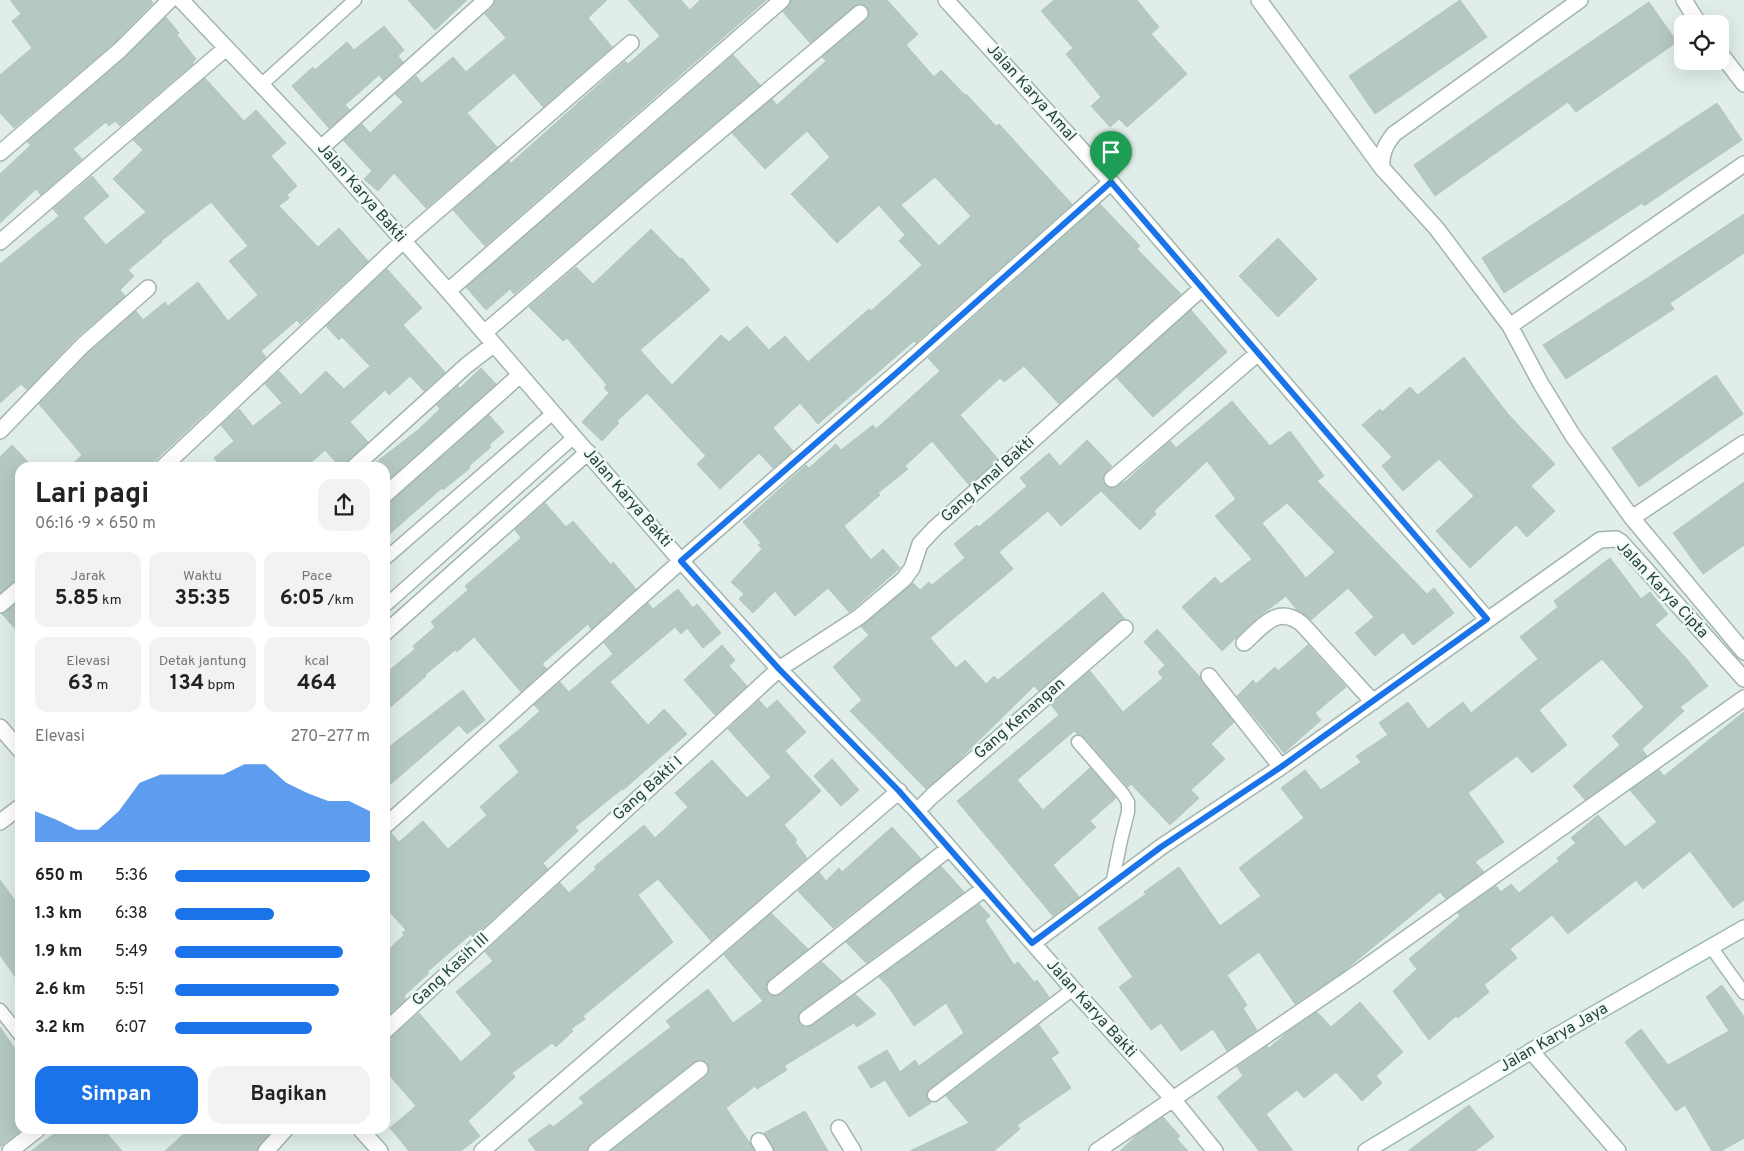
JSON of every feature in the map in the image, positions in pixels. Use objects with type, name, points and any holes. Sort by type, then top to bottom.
[{"type":"street","points":[[0,154],[120,50],[170,0]]},
{"type":"street","name":"Jalan Karya Bakti","points":[[181,0],[321,148],[448,291],[681,561],[779,669],[917,811],[948,849],[1073,990],[1172,1098],[1215,1151]]},
{"type":"street","points":[[321,148],[486,0]]},
{"type":"street","points":[[448,291],[782,0]]},
{"type":"street","name":"Jalan Karya Amal","points":[[946,0],[1111,182],[1487,619]]},
{"type":"street","points":[[1260,0],[1382,168],[1437,228],[1510,326],[1541,384],[1574,436],[1632,518],[1744,652]]},
{"type":"street","points":[[1382,168],[1382,152],[1394,134],[1580,0]]},
{"type":"street","points":[[1684,0],[1694,15]]},
{"type":"street","points":[[360,462],[467,365],[488,339],[656,184],[860,13]]},
{"type":"street","points":[[168,462],[403,242],[631,43]]},
{"type":"street","points":[[0,242],[226,48]]},
{"type":"street","points":[[1729,65],[1744,84]]},
{"type":"street","points":[[1510,326],[1744,164]]},
{"type":"street","points":[[390,822],[681,561],[908,363],[1111,182]]},
{"type":"street","points":[[0,431],[82,346],[148,288]]},
{"type":"street","name":"Gang Amal Bakti","points":[[779,669],[859,617],[904,579],[912,568],[920,544],[935,528],[1202,288]]},
{"type":"street","points":[[1112,480],[1258,353]]},
{"type":"street","points":[[390,491],[520,375]]},
{"type":"street","points":[[1632,518],[1744,443]]},
{"type":"street","points":[[390,629],[588,452]]},
{"type":"street","name":"Jalan Karya Cipta","points":[[1032,943],[1161,847],[1281,767],[1600,540],[1616,539],[1621,542],[1645,572],[1744,679]]},
{"type":"street","points":[[0,605],[15,592]]},
{"type":"street","points":[[1244,642],[1280,615],[1292,616],[1302,624],[1373,702]]},
{"type":"street","name":"Gang Kenangan","points":[[917,811],[1125,628]]},
{"type":"street","name":"Gang Bakti I","points":[[517,909],[779,669]]},
{"type":"street","points":[[1209,676],[1281,767]]},
{"type":"street","points":[[1097,1151],[1356,974],[1744,698]]},
{"type":"street","points":[[0,727],[15,744]]},
{"type":"street","points":[[482,1151],[899,791]]},
{"type":"street","points":[[0,822],[15,811]]},
{"type":"street","points":[[775,987],[948,849]]},
{"type":"street","points":[[807,1018],[984,889]]},
{"type":"street","name":"Gang Kasih III","points":[[390,1025],[517,909]]},
{"type":"street","name":"Jalan Karya Jaya","points":[[1366,1151],[1531,1051],[1744,928]]},
{"type":"street","points":[[1531,1051],[1618,1151]]},
{"type":"street","points":[[596,1151],[700,1069]]},
{"type":"street","points":[[838,1128],[853,1151]]},
{"type":"street","points":[[10,1151],[32,1134]]},
{"type":"street","points":[[266,1151],[281,1134]]},
{"type":"street","points":[[365,1134],[380,1151]]},
{"type":"lane","points":[[261,85],[356,0]]},
{"type":"lane","points":[[390,555],[553,413]]},
{"type":"lane","points":[[390,602],[574,437]]},
{"type":"lane","points":[[1078,742],[1128,802],[1128,812],[1120,840],[1112,884]]},
{"type":"lane","points":[[1712,947],[1744,992]]},
{"type":"lane","points":[[934,1095],[1073,990]]},
{"type":"lane","points":[[0,1010],[15,1029]]},
{"type":"building","points":[[10,0],[151,0],[153,3],[114,43],[14,128],[0,113],[0,75],[32,48],[12,21],[21,14]]},
{"type":"building","points":[[408,0],[467,0],[435,30]]},
{"type":"building","points":[[495,0],[607,0],[588,18],[612,47],[543,107],[514,73],[467,113],[497,147],[426,208],[394,173],[378,191],[364,179],[372,171],[343,140],[362,124],[370,133],[403,102],[395,94],[416,76],[422,83],[453,57],[466,72],[506,38],[485,14],[493,7]]},
{"type":"building","points":[[628,0],[681,0],[690,10],[700,0],[766,0],[485,246],[453,210],[509,161],[511,163],[625,61],[628,64],[660,36]]},
{"type":"building","points":[[791,0],[887,0],[918,34],[906,45],[934,77],[941,70],[996,126],[999,124],[1072,204],[916,343],[914,341],[818,424],[800,403],[773,428],[793,451],[773,468],[759,453],[720,489],[697,464],[706,456],[647,393],[617,421],[619,423],[602,441],[582,422],[609,393],[604,388],[607,385],[567,338],[563,341],[529,307],[576,267],[593,284],[651,229],[680,259],[682,258],[710,290],[640,350],[672,385],[721,335],[729,342],[747,326],[769,350],[785,336],[808,362],[869,309],[871,311],[922,265],[899,241],[905,235],[879,205],[837,243],[791,194],[830,157],[807,131],[765,169],[732,133],[772,99],[777,105],[826,61],[822,57],[869,16],[867,7],[863,4],[858,4],[810,43],[783,12]],"holes":[[[935,177],[971,216],[939,246],[901,205]]]},
{"type":"building","points":[[1054,0],[1137,0],[1159,27],[1151,34],[1187,74],[1127,127],[1119,119],[1110,127],[1091,106],[1101,97],[1066,54],[1073,48],[1041,11]]},
{"type":"building","points":[[1460,0],[1487,37],[1375,114],[1349,76]]},
{"type":"building","points":[[1649,2],[1674,38],[1674,44],[1576,112],[1568,102],[1435,196],[1414,165]]},
{"type":"building","points":[[166,17],[179,33],[177,35],[196,59],[193,64],[120,126],[115,121],[109,126],[106,122],[73,149],[82,159],[41,195],[36,189],[0,223],[0,174],[31,145],[27,142],[126,57]]},
{"type":"building","points":[[384,26],[404,50],[398,56],[403,62],[383,80],[379,75],[345,105],[350,110],[329,128],[292,86],[313,67],[315,70],[347,42],[354,50]]},
{"type":"building","points":[[733,55],[760,85],[514,294],[510,289],[486,310],[466,287]]},
{"type":"building","points":[[205,78],[244,121],[256,110],[286,143],[271,156],[297,186],[287,195],[289,198],[279,206],[318,247],[339,228],[368,261],[300,324],[297,320],[261,351],[266,357],[153,462],[74,462],[82,455],[39,404],[88,353],[136,311],[143,320],[165,302],[168,306],[198,282],[228,321],[258,295],[229,261],[248,246],[211,202],[161,241],[128,270],[134,276],[120,290],[125,296],[75,339],[27,390],[21,384],[0,403],[0,264],[59,216],[53,209],[92,176],[109,196],[83,218],[106,245],[146,212],[113,179],[143,150],[133,140]]},
{"type":"building","points":[[1717,103],[1742,140],[1644,206],[1642,203],[1504,293],[1482,258]]},
{"type":"building","points":[[1100,204],[1140,246],[1137,249],[1181,294],[1059,404],[1024,366],[1004,382],[1000,378],[960,415],[998,459],[969,485],[932,441],[905,466],[908,469],[878,493],[880,495],[844,526],[871,560],[883,549],[900,568],[849,612],[828,588],[795,616],[775,591],[753,613],[739,599],[744,594],[731,582],[762,549],[758,545],[761,543],[743,522],[806,465],[809,468],[836,444],[841,450],[873,425],[876,429],[940,371],[928,358]]},
{"type":"building","points":[[1744,214],[1744,253],[1670,303],[1674,309],[1566,379],[1543,345]]},
{"type":"building","points":[[1278,238],[1317,279],[1278,317],[1239,276]]},
{"type":"building","points":[[387,269],[422,308],[403,325],[445,372],[424,391],[410,376],[389,395],[385,390],[350,422],[368,442],[347,462],[336,462],[325,450],[312,462],[217,462],[214,458],[234,441],[221,425],[239,409],[253,426],[282,403],[265,384],[279,371],[301,395],[326,371],[344,389],[370,366],[342,337],[339,340],[326,326]]},
{"type":"building","points":[[1191,310],[1227,352],[1153,417],[1116,377]]},
{"type":"building","points":[[1464,357],[1508,414],[1555,464],[1531,486],[1555,511],[1527,537],[1516,525],[1470,568],[1436,531],[1474,496],[1439,459],[1403,491],[1382,466],[1392,457],[1362,425],[1380,409],[1382,412],[1410,387],[1418,395]]},
{"type":"building","points":[[481,368],[496,384],[390,478],[390,462],[376,462],[418,430],[440,409],[437,405],[458,386],[460,388]]},
{"type":"building","points":[[1716,375],[1743,414],[1639,487],[1612,448]]},
{"type":"building","points":[[1232,401],[1270,446],[1290,431],[1324,476],[1317,481],[1427,594],[1434,588],[1454,613],[1413,645],[1403,632],[1375,656],[1355,633],[1374,617],[1348,588],[1311,620],[1297,610],[1286,596],[1258,617],[1222,651],[1182,607],[1215,577],[1221,584],[1252,559],[1215,516],[1236,499],[1207,461],[1154,511],[1156,514],[1140,530],[1101,491],[1061,526],[1048,511],[999,552],[1013,569],[930,638],[956,668],[965,660],[986,684],[994,676],[998,680],[1103,592],[1125,619],[1119,621],[1039,691],[1034,686],[957,762],[926,789],[850,711],[862,700],[833,667],[869,635],[861,627],[913,583],[920,590],[929,582],[932,585],[965,558],[954,544],[977,525],[979,527],[1027,486],[1020,478],[1049,453],[1060,466],[1087,440],[1112,466],[1106,472],[1103,480],[1108,488],[1114,488],[1126,481],[1170,441],[1176,448]],"holes":[[[1287,503],[1335,552],[1306,578],[1262,523]]]},
{"type":"building","points":[[489,415],[504,432],[489,445],[491,447],[469,466],[470,468],[443,490],[442,488],[390,534],[391,502]]},
{"type":"building","points":[[12,445],[28,462],[15,462],[15,581],[0,593],[0,457]]},
{"type":"building","points":[[1744,482],[1744,545],[1703,574],[1673,533]]},
{"type":"building","points":[[545,503],[566,527],[573,521],[611,565],[613,562],[636,589],[591,629],[588,624],[542,664],[547,669],[521,692],[474,637],[425,675],[390,708],[390,670],[415,649],[413,646],[435,627],[431,622],[468,590],[465,586],[521,538],[515,530]]},
{"type":"building","points":[[1610,558],[1641,599],[1650,592],[1668,614],[1655,625],[1686,658],[1708,686],[1680,707],[1684,711],[1642,749],[1647,756],[1585,800],[1573,786],[1620,745],[1612,736],[1644,707],[1602,659],[1539,710],[1567,745],[1532,773],[1517,756],[1468,793],[1504,842],[1475,862],[1484,872],[1446,899],[1440,892],[1344,971],[1295,1004],[1259,952],[1227,975],[1247,1005],[1243,1008],[1257,1030],[1227,1051],[1213,1029],[1181,1051],[1161,1023],[1151,1030],[1119,987],[1133,977],[1098,928],[1146,894],[1144,892],[1179,867],[1220,926],[1261,896],[1239,868],[1304,818],[1281,788],[1305,770],[1321,790],[1361,762],[1356,756],[1388,735],[1379,723],[1408,702],[1428,729],[1463,702],[1471,713],[1538,659],[1520,637],[1558,607],[1554,601]]},
{"type":"building","points":[[678,589],[693,608],[697,604],[721,633],[703,648],[687,628],[681,634],[675,627],[610,682],[648,725],[664,709],[687,734],[623,790],[575,827],[578,831],[543,863],[548,869],[473,937],[471,934],[427,972],[429,973],[404,996],[406,999],[390,1013],[390,948],[404,935],[402,933],[406,930],[390,912],[390,833],[399,842],[423,821],[448,849],[487,815],[480,807],[519,772],[499,746],[540,711],[534,705],[560,682],[569,692],[613,654],[604,643],[648,603],[653,609]]},
{"type":"building","points":[[15,604],[15,628],[2,614]]},
{"type":"building","points":[[1157,629],[1200,677],[1234,722],[1211,744],[1225,759],[1191,790],[1199,798],[1170,825],[1131,784],[1128,787],[1084,737],[1074,731],[1017,780],[1043,810],[1090,768],[1116,798],[1090,821],[1096,827],[1053,865],[1079,897],[1053,916],[957,801],[1059,715],[1051,705],[1090,671],[1123,712],[1163,678],[1158,672],[1165,665],[1144,642]]},
{"type":"building","points":[[722,645],[735,660],[729,666],[747,686],[715,715],[684,680]]},
{"type":"building","points":[[1308,645],[1346,687],[1315,713],[1321,720],[1284,753],[1237,696],[1253,680],[1256,684],[1275,667],[1278,671]]},
{"type":"building","points":[[463,690],[485,720],[467,734],[459,725],[390,785],[390,746]]},
{"type":"building","points":[[759,700],[767,709],[777,700],[806,732],[785,751],[821,791],[784,825],[797,840],[795,842],[807,858],[711,941],[658,879],[638,895],[673,942],[583,1016],[585,1019],[571,1029],[573,1031],[556,1047],[552,1043],[512,1073],[515,1077],[468,1121],[480,1136],[461,1151],[409,1151],[390,1128],[416,1106],[390,1076],[390,1038],[419,1013],[461,1062],[492,1034],[456,992],[493,961],[485,952],[560,883],[569,893],[596,869],[594,867],[644,825],[655,838],[688,807],[675,793],[712,760],[747,798],[771,777],[728,729]]},
{"type":"building","points":[[1744,712],[1744,900],[1733,908],[1690,851],[1643,889],[1636,880],[1568,934],[1552,915],[1510,949],[1517,958],[1484,985],[1489,992],[1458,1018],[1456,1016],[1429,1040],[1393,991],[1417,969],[1409,959],[1460,916],[1458,913],[1496,886],[1501,892],[1511,884],[1519,893],[1559,861],[1557,858],[1576,843],[1571,838],[1598,815],[1625,847],[1657,822],[1630,790],[1659,770],[1664,776]]},
{"type":"building","points":[[832,759],[859,790],[841,806],[814,776]]},
{"type":"building","points":[[892,827],[921,859],[833,928],[798,891],[819,872],[826,881],[839,868],[842,872]]},
{"type":"building","points":[[941,866],[964,892],[866,963],[846,942]]},
{"type":"building","points":[[0,880],[15,900],[15,977],[0,955]]},
{"type":"building","points":[[979,904],[990,916],[985,920],[1014,965],[1018,962],[1034,982],[1037,980],[1049,997],[929,1089],[926,1097],[931,1103],[909,1117],[885,1080],[871,1088],[858,1067],[887,1050],[900,1072],[915,1060],[919,1066],[964,1033],[946,1003],[914,1026],[890,989],[879,977]]},
{"type":"building","points":[[771,913],[808,949],[769,980],[766,988],[768,993],[772,996],[780,995],[822,962],[842,981],[801,1011],[798,1018],[800,1024],[804,1027],[812,1026],[855,994],[876,1014],[857,1027],[854,1023],[784,1066],[787,1070],[757,1089],[755,1086],[726,1108],[750,1142],[754,1151],[611,1151],[706,1076],[709,1068],[708,1064],[699,1060],[590,1144],[587,1151],[536,1151],[528,1140],[550,1124],[553,1127],[584,1103],[579,1098],[671,1027],[666,1021],[708,989],[733,1023],[763,1001],[724,955]]},
{"type":"building","points":[[1722,985],[1744,1017],[1744,1138],[1721,1151],[1712,1151],[1685,1105],[1676,1111],[1625,1042],[1641,1029],[1668,1065],[1729,1031],[1706,997]]},
{"type":"building","points":[[1360,1002],[1403,1052],[1376,1076],[1382,1083],[1362,1101],[1336,1072],[1304,1098],[1297,1090],[1266,1114],[1293,1151],[1259,1151],[1217,1097],[1243,1076],[1237,1067],[1267,1046],[1269,1048],[1317,1012],[1331,1027]]},
{"type":"building","points":[[1039,1025],[1059,1053],[1051,1058],[1071,1088],[1017,1125],[1020,1129],[994,1151],[910,1151],[969,1123],[946,1096]]},
{"type":"building","points":[[0,1027],[15,1049],[16,1134],[0,1147]]},
{"type":"building","points":[[1469,1105],[1494,1137],[1475,1151],[1408,1151]]},
{"type":"building","points":[[805,1111],[828,1151],[774,1151],[773,1146],[764,1133]]},
{"type":"building","points":[[1163,1117],[1180,1136],[1177,1139],[1188,1151],[1120,1151],[1139,1133]]},
{"type":"building","points":[[54,1134],[107,1134],[122,1151],[31,1151]]},
{"type":"building","points":[[184,1134],[269,1134],[259,1145],[257,1151],[165,1151]]},
{"type":"route","points":[[1111,182],[1487,619],[1281,767],[1161,847],[1032,943],[899,791],[779,669],[681,561],[1111,182]]}]
